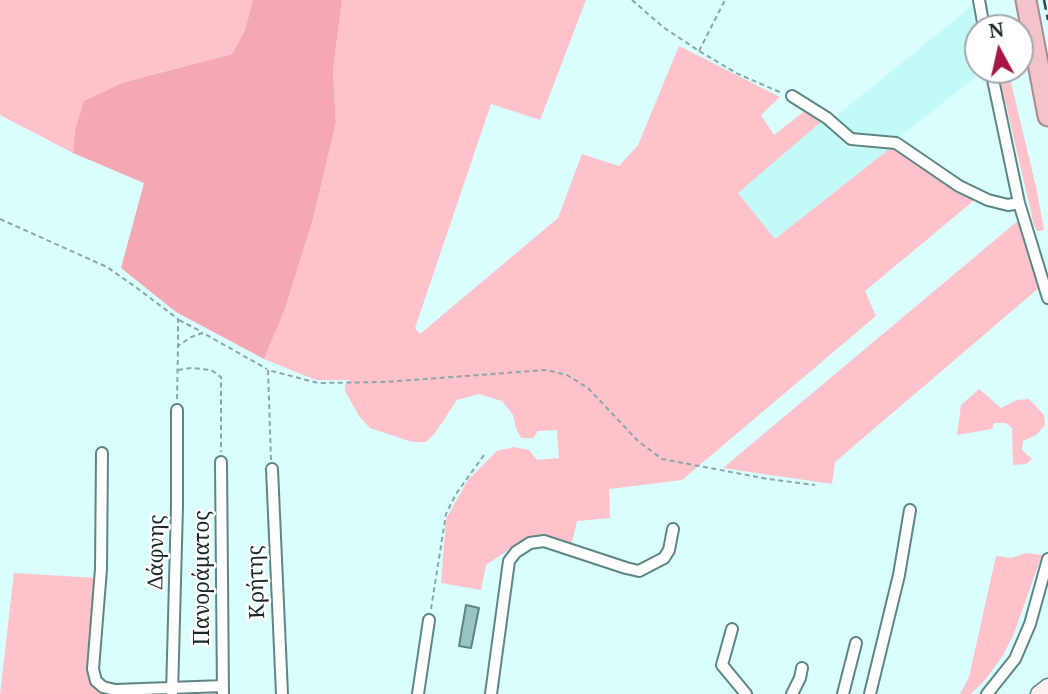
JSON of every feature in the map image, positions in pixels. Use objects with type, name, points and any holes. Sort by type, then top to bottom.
[{"type":"highway","points":[[1026,0],[1048,116]]},
{"type":"main road","points":[[1040,694],[1048,687]]},
{"type":"street","points":[[994,84],[1019,203],[1048,298]]},
{"type":"street","points":[[792,96],[827,118],[851,139],[896,143],[959,186],[1008,205],[1019,203]]},
{"type":"street","name":"Δάφνης","points":[[172,691],[177,410]]},
{"type":"street","points":[[102,453],[101,569],[93,669],[96,681],[103,687],[115,690],[223,690]]},
{"type":"street","name":"Πανοράματος","points":[[221,462],[223,690]]},
{"type":"street","name":"Κρήτης","points":[[272,469],[282,694]]},
{"type":"street","points":[[870,694],[899,575],[910,510]]},
{"type":"street","points":[[491,694],[509,561],[516,552],[530,543],[544,541],[625,568],[639,570],[664,558],[669,550],[673,529]]},
{"type":"street","points":[[987,694],[1015,659],[1030,624],[1048,559]]},
{"type":"street","points":[[418,694],[429,620]]},
{"type":"street","points":[[732,629],[722,665],[747,694]]},
{"type":"street","points":[[843,694],[856,643]]},
{"type":"street","points":[[792,694],[802,668]]},
{"type":"path","points":[[632,0],[663,27],[699,51],[738,74],[792,96]]},
{"type":"path","points":[[699,51],[725,0]]},
{"type":"path","points":[[0,219],[107,267],[178,319],[268,370],[318,383],[385,382],[546,370],[567,375],[588,388],[638,441],[662,459],[815,485]]},
{"type":"path","points":[[177,410],[178,319]]},
{"type":"path","points":[[178,346],[202,333]]},
{"type":"path","points":[[177,370],[211,370],[221,377],[221,462]]},
{"type":"path","points":[[268,370],[272,469]]},
{"type":"path","points":[[429,620],[446,514],[456,494],[484,455]]},
{"type":"shaded area","points":[[0,0],[253,0],[245,30],[232,54],[125,82],[75,130],[73,153],[0,115]]},
{"type":"shaded area","points":[[253,0],[342,0],[333,71],[336,122],[313,219],[285,309],[264,359],[176,312],[121,268],[144,183],[73,153],[75,130],[84,101],[125,82],[232,54],[245,30]]},
{"type":"shaded area","points":[[342,0],[586,0],[540,120],[491,104],[415,328],[420,334],[558,218],[582,154],[619,166],[638,145],[679,46],[780,97],[761,115],[774,135],[806,110],[822,121],[738,193],[775,239],[893,146],[977,198],[865,291],[876,316],[682,480],[609,489],[610,518],[577,521],[571,547],[527,541],[513,547],[486,565],[481,590],[441,583],[446,519],[468,480],[497,451],[514,447],[529,450],[537,460],[559,458],[557,430],[538,431],[533,438],[521,438],[513,415],[502,401],[479,394],[457,400],[426,442],[412,442],[370,428],[359,416],[345,391],[345,385],[350,380],[316,380],[264,359],[285,309],[313,219],[336,122],[333,71]]},
{"type":"shaded area","points":[[972,6],[973,14],[964,14],[964,84],[967,84],[897,139],[891,134],[884,137],[851,133],[835,117]]},
{"type":"shaded area","points":[[1001,84],[1011,84],[1044,229],[1037,231]]},
{"type":"shaded area","points":[[822,121],[848,148],[893,146],[775,239],[738,193]]},
{"type":"shaded area","points":[[1020,219],[1040,287],[835,462],[832,484],[723,468]]},
{"type":"shaded area","points":[[979,389],[1001,408],[1017,400],[1029,399],[1044,415],[1045,425],[1036,435],[1023,441],[1022,450],[1032,459],[1026,464],[1013,465],[1012,428],[1006,423],[994,423],[992,429],[957,435],[961,405]]},
{"type":"shaded area","points":[[1026,553],[1042,555],[1013,636],[985,680],[971,694],[960,694],[969,677],[996,556],[1012,558]]},
{"type":"shaded area","points":[[14,573],[97,578],[94,685],[102,693],[147,694],[0,694]]},
{"type":"building","points":[[466,605],[479,608],[471,648],[459,646]]},
{"type":"railway","points":[[1044,0],[1048,20]]}]
